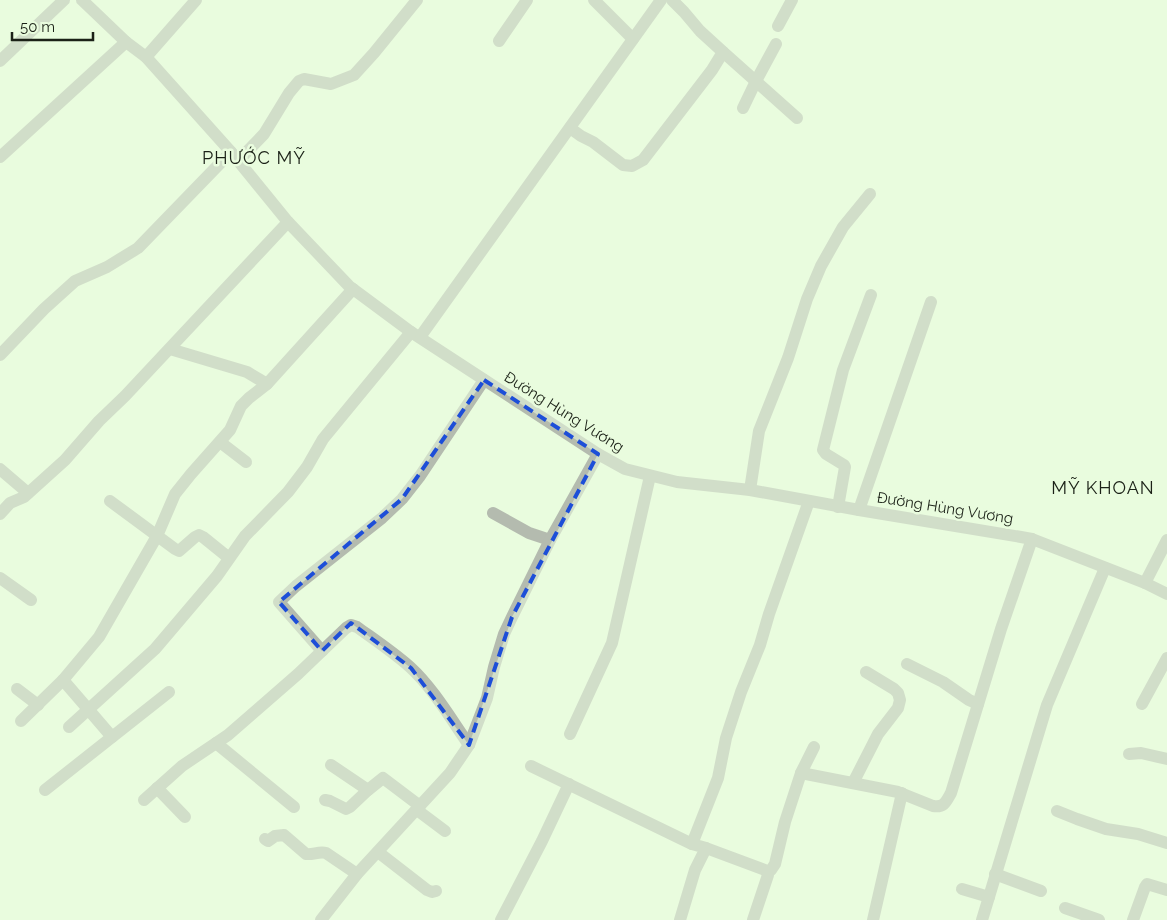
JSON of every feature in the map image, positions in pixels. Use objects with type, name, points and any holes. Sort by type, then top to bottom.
[{"type":"street","points":[[0,61],[64,0]]},
{"type":"street","name":"Đường Hùng Vương","points":[[82,0],[126,42],[146,57],[235,157],[288,222],[349,286],[415,335],[598,454],[625,469],[677,482],[750,490],[838,507],[1021,537],[1145,583],[1167,594]]},
{"type":"street","points":[[146,57],[196,0]]},
{"type":"street","points":[[0,355],[75,280],[106,266],[138,248],[235,157],[264,134],[289,93],[299,81],[304,79],[331,84],[354,74],[374,53],[417,0]]},
{"type":"street","points":[[499,41],[527,0]]},
{"type":"street","points":[[594,0],[633,39]]},
{"type":"street","points":[[69,727],[155,649],[217,576],[244,536],[288,492],[307,467],[323,439],[415,335],[570,128],[661,0]]},
{"type":"street","points":[[672,0],[722,52],[797,118]]},
{"type":"street","points":[[778,26],[792,0]]},
{"type":"street","points":[[0,157],[126,42]]},
{"type":"street","points":[[743,108],[776,44]]},
{"type":"street","points":[[570,128],[594,142],[623,165],[632,166],[643,160],[712,70],[722,52]]},
{"type":"street","points":[[750,490],[759,431],[788,358],[807,299],[821,266],[843,227],[870,194]]},
{"type":"street","points":[[0,514],[10,503],[24,497],[65,460],[99,421],[170,349],[288,222]]},
{"type":"street","points":[[21,721],[63,680],[99,637],[157,536],[175,494],[230,430],[241,406],[248,398],[267,384],[354,289]]},
{"type":"street","points":[[838,507],[846,469],[844,465],[826,454],[823,450],[844,370],[871,295]]},
{"type":"street","points":[[859,510],[931,302]]},
{"type":"street","points":[[170,349],[247,372],[267,384]]},
{"type":"street","points":[[322,651],[281,604],[280,600],[382,518],[402,499],[420,476],[484,380]]},
{"type":"street","points":[[220,442],[246,462]]},
{"type":"street","points":[[321,920],[358,874],[450,773],[469,745],[487,698],[504,634],[550,540],[598,454]]},
{"type":"street","points":[[0,469],[28,493]]},
{"type":"street","points":[[570,734],[612,643],[650,476]]},
{"type":"street","points":[[110,501],[179,551],[195,536],[199,535],[229,558]]},
{"type":"street","points":[[692,844],[718,778],[726,738],[741,692],[760,645],[809,501]]},
{"type":"street","points":[[493,512],[522,529],[550,540]]},
{"type":"street","points":[[801,774],[898,792],[933,806],[939,807],[945,804],[951,793],[1001,629],[1032,540]]},
{"type":"street","points":[[1145,583],[1167,540]]},
{"type":"street","points":[[982,920],[1047,705],[1105,568]]},
{"type":"street","points":[[0,579],[31,600]]},
{"type":"street","points":[[144,800],[182,766],[228,735],[351,625],[389,650],[411,668],[427,686],[469,745]]},
{"type":"street","points":[[1142,704],[1167,658]]},
{"type":"street","points":[[907,664],[943,682],[978,704]]},
{"type":"street","points":[[852,783],[878,734],[898,708],[900,700],[894,689],[866,672]]},
{"type":"street","points":[[63,680],[112,738]]},
{"type":"street","points":[[18,688],[38,705]]},
{"type":"street","points":[[45,790],[169,692]]},
{"type":"street","points":[[216,743],[294,807]]},
{"type":"street","points":[[767,872],[775,864],[785,822],[801,774],[814,747]]},
{"type":"street","points":[[1129,754],[1141,753],[1167,759]]},
{"type":"street","points":[[331,765],[368,790]]},
{"type":"street","points":[[531,766],[692,844],[767,872]]},
{"type":"street","points":[[325,800],[346,809],[383,778],[445,830]]},
{"type":"street","points":[[501,920],[568,784]]},
{"type":"street","points":[[157,788],[185,817]]},
{"type":"street","points":[[873,920],[902,793]]},
{"type":"street","points":[[1057,811],[1106,829],[1138,834],[1167,843]]},
{"type":"street","points":[[265,839],[268,841],[275,836],[284,835],[306,854],[326,852],[358,874]]},
{"type":"street","points":[[680,920],[695,870],[706,848]]},
{"type":"street","points":[[378,852],[427,890],[436,891]]},
{"type":"street","points":[[753,920],[768,875],[767,872]]},
{"type":"street","points":[[995,874],[1041,891]]},
{"type":"street","points":[[1133,920],[1147,884],[1167,890]]},
{"type":"street","points":[[962,889],[989,897]]},
{"type":"street","points":[[1065,908],[1099,920]]},
{"type":"highlighted area","points":[[484,380],[598,454],[512,617],[469,745],[411,668],[351,623],[322,651],[279,602],[402,499]]},
{"type":"district","name":"PHƯỚC MỸ","points":[[254,157]]},
{"type":"district","name":"MỸ KHOAN","points":[[1103,487]]}]
